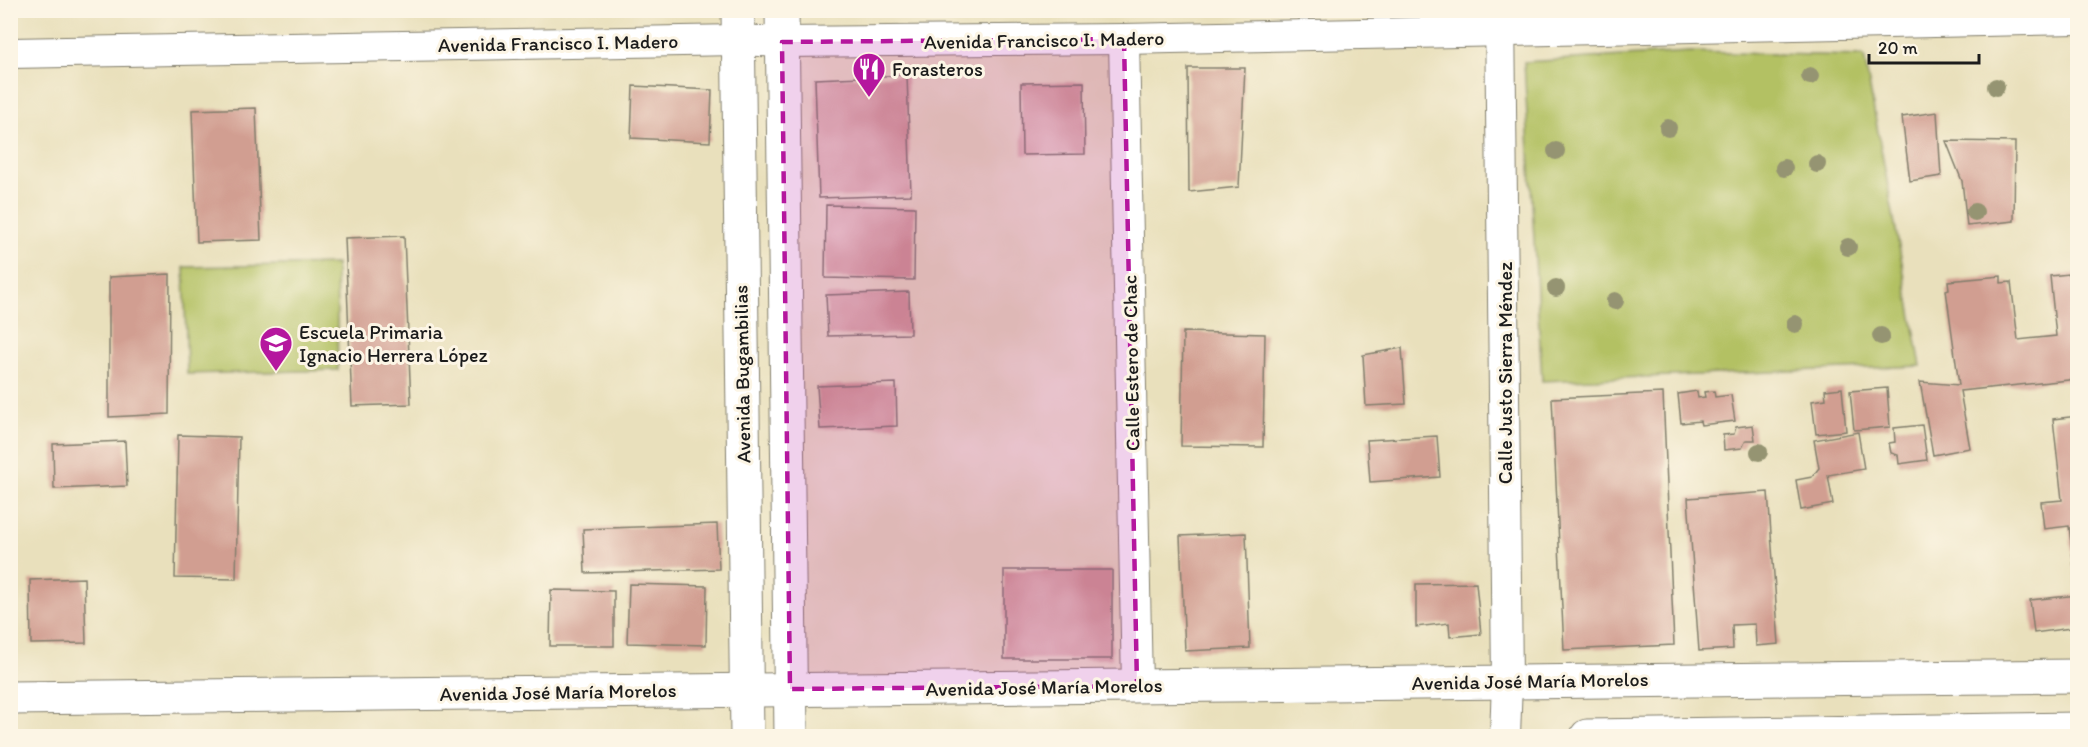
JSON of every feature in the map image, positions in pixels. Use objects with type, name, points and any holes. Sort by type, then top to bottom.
[{"type":"street","name":"Avenida Francisco I. Madero","points":[[10,52],[738,25],[1124,39],[1501,21],[2078,19]]},
{"type":"street","name":"Calle Justo Sierra Méndez","points":[[1501,21],[1507,682],[1505,736]]},
{"type":"street","name":"Avenida Bugambilias","points":[[738,25],[747,736]]},
{"type":"street","points":[[782,26],[791,736]]},
{"type":"street","name":"Calle Estero de Chac","points":[[1124,39],[1137,686]]},
{"type":"street","name":"Avenida José María Morelos","points":[[10,698],[2078,676]]},
{"type":"street","points":[[1587,736],[1917,734],[2078,729]]},
{"type":"highlighted area","points":[[1124,39],[1137,686],[790,689],[782,42]]},
{"type":"green space","points":[[1690,52],[1864,56],[1921,366],[1542,381],[1524,62]]},
{"type":"green space","points":[[336,264],[338,370],[187,374],[184,267]]},
{"type":"building","points":[[1188,68],[1245,68],[1239,187],[1189,192]]},
{"type":"building","points":[[907,75],[911,195],[819,198],[815,79]]},
{"type":"building","points":[[1084,82],[1085,154],[1022,155],[1021,83]]},
{"type":"building","points":[[633,86],[712,90],[710,142],[631,138]]},
{"type":"building","points":[[256,108],[261,240],[197,242],[192,110]]},
{"type":"building","points":[[1937,112],[1941,176],[1910,181],[1902,117]]},
{"type":"building","points":[[1946,141],[2015,142],[2014,221],[1967,226],[1962,181]]},
{"type":"building","points":[[826,205],[915,207],[914,280],[825,278]]},
{"type":"building","points":[[404,236],[411,404],[352,406],[345,238]]},
{"type":"building","points":[[2078,273],[2078,379],[1960,391],[1970,448],[1933,455],[1920,382],[1959,385],[1946,290],[1949,289],[1948,281],[2001,276],[2001,283],[2011,282],[2018,340],[2056,336],[2050,276]]},
{"type":"building","points":[[170,274],[169,414],[109,417],[109,277]]},
{"type":"building","points":[[909,292],[910,334],[828,336],[826,295]]},
{"type":"building","points":[[1183,332],[1265,334],[1263,447],[1181,446]]},
{"type":"building","points":[[1402,348],[1406,404],[1366,406],[1363,355]]},
{"type":"building","points":[[896,383],[897,426],[820,429],[817,386]]},
{"type":"building","points":[[1842,388],[1846,431],[1816,434],[1812,401],[1826,399],[1825,390]]},
{"type":"building","points":[[1887,388],[1890,427],[1854,430],[1850,391]]},
{"type":"building","points":[[1697,391],[1698,398],[1705,397],[1704,392],[1714,391],[1715,397],[1731,395],[1735,421],[1701,425],[1700,421],[1681,423],[1678,394]]},
{"type":"building","points":[[1663,393],[1674,645],[1564,650],[1552,398]]},
{"type":"building","points":[[2078,416],[2078,586],[2076,586],[2069,526],[2044,529],[2041,502],[2062,500],[2053,419]]},
{"type":"building","points":[[1753,425],[1755,440],[1746,440],[1742,448],[1724,450],[1723,435],[1734,434],[1736,427]]},
{"type":"building","points":[[1922,425],[1927,460],[1899,464],[1898,455],[1891,453],[1889,443],[1895,442],[1894,428]]},
{"type":"building","points":[[1858,432],[1864,469],[1828,475],[1833,504],[1801,510],[1796,480],[1812,477],[1819,468],[1814,440]]},
{"type":"building","points":[[178,435],[239,437],[236,579],[175,578]]},
{"type":"building","points":[[1437,436],[1440,477],[1370,482],[1367,440]]},
{"type":"building","points":[[125,441],[127,486],[54,489],[53,444]]},
{"type":"building","points":[[1768,492],[1779,644],[1756,646],[1755,624],[1732,625],[1733,649],[1699,651],[1688,498]]},
{"type":"building","points":[[717,524],[719,569],[585,573],[583,529]]},
{"type":"building","points":[[1246,533],[1250,648],[1185,651],[1180,536]]},
{"type":"building","points":[[1004,570],[1112,570],[1112,659],[1004,659]]},
{"type":"building","points":[[84,578],[86,643],[31,644],[30,580]]},
{"type":"building","points":[[1476,583],[1481,634],[1450,637],[1449,623],[1416,627],[1416,584]]},
{"type":"building","points":[[629,584],[707,586],[706,645],[627,643]]},
{"type":"building","points":[[551,590],[614,591],[614,646],[550,646]]},
{"type":"building","points":[[2078,595],[2078,627],[2034,633],[2030,600]]},
{"type":"place","name":"Forasteros","points":[[869,98]]},
{"type":"place","name":"Escuela Primaria Ignacio Herrera López","points":[[276,372]]}]
